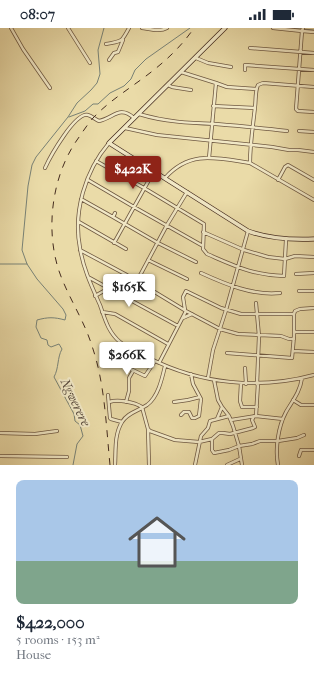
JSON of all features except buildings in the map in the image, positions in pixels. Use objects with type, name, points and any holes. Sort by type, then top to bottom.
[{"type":"street","points":[[11,28],[23,49],[50,88]]},
{"type":"street","points":[[68,28],[90,63]]},
{"type":"street","points":[[109,60],[114,52],[118,52],[129,28]]},
{"type":"street","points":[[142,28],[155,30],[164,30],[167,28]]},
{"type":"street","points":[[225,28],[100,154],[83,190],[78,235],[80,250],[106,324],[116,338],[125,346],[165,366],[214,380],[246,384],[302,378],[314,375]]},
{"type":"street","points":[[273,28],[314,32]]},
{"type":"street","points":[[302,30],[297,110],[314,112]]},
{"type":"street","points":[[106,44],[123,39]]},
{"type":"street","points":[[250,48],[314,53]]},
{"type":"street","points":[[196,58],[208,63],[231,67]]},
{"type":"street","points":[[245,70],[245,65],[314,70]]},
{"type":"street","points":[[181,72],[227,87],[256,88],[258,85],[264,83],[314,87]]},
{"type":"street","points":[[209,158],[216,83]]},
{"type":"street","points":[[168,85],[190,90]]},
{"type":"street","points":[[250,164],[250,145],[256,88]]},
{"type":"street","points":[[213,106],[255,108]]},
{"type":"street","points":[[45,168],[70,127],[85,115],[89,115],[99,121],[123,112],[127,112],[135,118]]},
{"type":"street","points":[[139,114],[157,119],[194,124],[252,127],[287,131]]},
{"type":"street","points":[[125,128],[157,135],[314,152]]},
{"type":"street","points":[[299,131],[314,132]]},
{"type":"street","points":[[109,144],[248,231],[270,238],[286,240],[314,239]]},
{"type":"street","points":[[165,178],[179,165],[200,158],[250,164],[314,200]]},
{"type":"street","points":[[96,161],[204,224],[203,249],[207,254],[248,272],[266,276],[284,276],[286,240]]},
{"type":"street","points":[[278,180],[285,167],[288,165],[314,180]]},
{"type":"street","points":[[114,242],[154,171]]},
{"type":"street","points":[[88,180],[203,246]]},
{"type":"street","points":[[137,281],[167,225],[187,192]]},
{"type":"street","points":[[81,200],[158,243],[196,262]]},
{"type":"street","points":[[113,217],[115,213]]},
{"type":"street","points":[[79,222],[126,249]]},
{"type":"street","points":[[208,378],[213,350],[239,268],[248,231]]},
{"type":"street","points":[[203,232],[244,250],[268,257],[286,259],[295,256],[314,257]]},
{"type":"street","points":[[80,250],[125,274],[220,329],[233,333],[259,336],[280,336],[294,339]]},
{"type":"street","points":[[148,260],[187,279]]},
{"type":"street","points":[[201,273],[233,286],[256,292],[280,293]]},
{"type":"street","points":[[296,274],[314,273]]},
{"type":"street","points":[[113,291],[125,274]]},
{"type":"street","points":[[88,276],[178,326]]},
{"type":"street","points":[[95,296],[108,288]]},
{"type":"street","points":[[159,363],[185,310],[183,297],[186,291],[206,302],[241,314],[294,314]]},
{"type":"street","points":[[299,291],[314,291]]},
{"type":"street","points":[[148,429],[152,432],[175,440],[200,442],[212,440],[219,433],[223,432],[230,434],[255,427],[252,420],[255,416],[257,407],[259,336],[256,304]]},
{"type":"street","points":[[227,353],[292,358],[295,311],[314,308]]},
{"type":"street","points":[[102,312],[115,314],[168,344]]},
{"type":"street","points":[[182,318],[192,314]]},
{"type":"street","points":[[294,332],[314,332]]},
{"type":"street","points":[[293,351],[314,352]]},
{"type":"street","points":[[116,362],[145,376],[155,361]]},
{"type":"street","points":[[115,465],[118,432],[122,422],[126,417],[153,400],[165,366]]},
{"type":"street","points":[[246,368],[246,384]]},
{"type":"street","points":[[126,402],[129,391],[129,378],[133,371]]},
{"type":"street","points":[[181,415],[184,412],[189,412],[192,418],[200,416],[200,397],[193,384],[191,374]]},
{"type":"street","points":[[278,465],[276,452],[283,419],[300,389],[302,378]]},
{"type":"street","points":[[214,380],[217,397],[231,420],[239,446],[242,465]]},
{"type":"street","points":[[241,383],[240,401],[242,407],[257,407]]},
{"type":"street","points":[[108,395],[110,418],[122,422]]},
{"type":"street","points":[[174,402],[200,397]]},
{"type":"street","points":[[293,400],[301,405],[314,405]]},
{"type":"street","points":[[109,402],[126,402],[142,407]]},
{"type":"street","points":[[142,407],[148,429],[149,465]]},
{"type":"street","points":[[217,419],[222,407]]},
{"type":"street","points":[[195,465],[201,436],[208,428],[210,421],[229,416]]},
{"type":"street","points":[[231,420],[255,416],[283,419]]},
{"type":"street","points":[[0,433],[35,434],[57,431]]},
{"type":"street","points":[[212,440],[212,450],[214,453],[260,441],[278,441],[297,438],[304,435]]},
{"type":"street","points":[[299,456],[301,450],[314,450]]},
{"type":"street","points":[[0,456],[67,457]]},
{"type":"street","points":[[226,465],[240,459]]},
{"type":"waterway","name":"Ngwerere","points":[[73,465],[77,444],[83,436],[80,425],[75,421],[74,414],[54,377],[62,349],[59,344],[51,347],[48,345],[47,340],[41,338],[36,327],[37,320],[44,318],[58,318],[65,320],[66,315],[63,309],[37,279],[27,264],[22,250],[28,186],[32,165],[36,157],[68,117],[77,103],[97,83],[100,74],[98,50],[104,28]]},
{"type":"waterway","points":[[69,117],[85,111],[93,104],[98,104],[110,93],[124,86],[131,79],[135,70],[146,59],[190,28]]},
{"type":"waterway","points":[[287,28],[301,29]]},
{"type":"waterway","points":[[303,29],[314,30]]},
{"type":"waterway","points":[[0,264],[27,264]]},
{"type":"railway","points":[[110,465],[100,375],[89,336],[59,271],[52,238],[53,203],[68,154],[93,118],[107,105],[166,60],[181,45],[194,28]]}]
